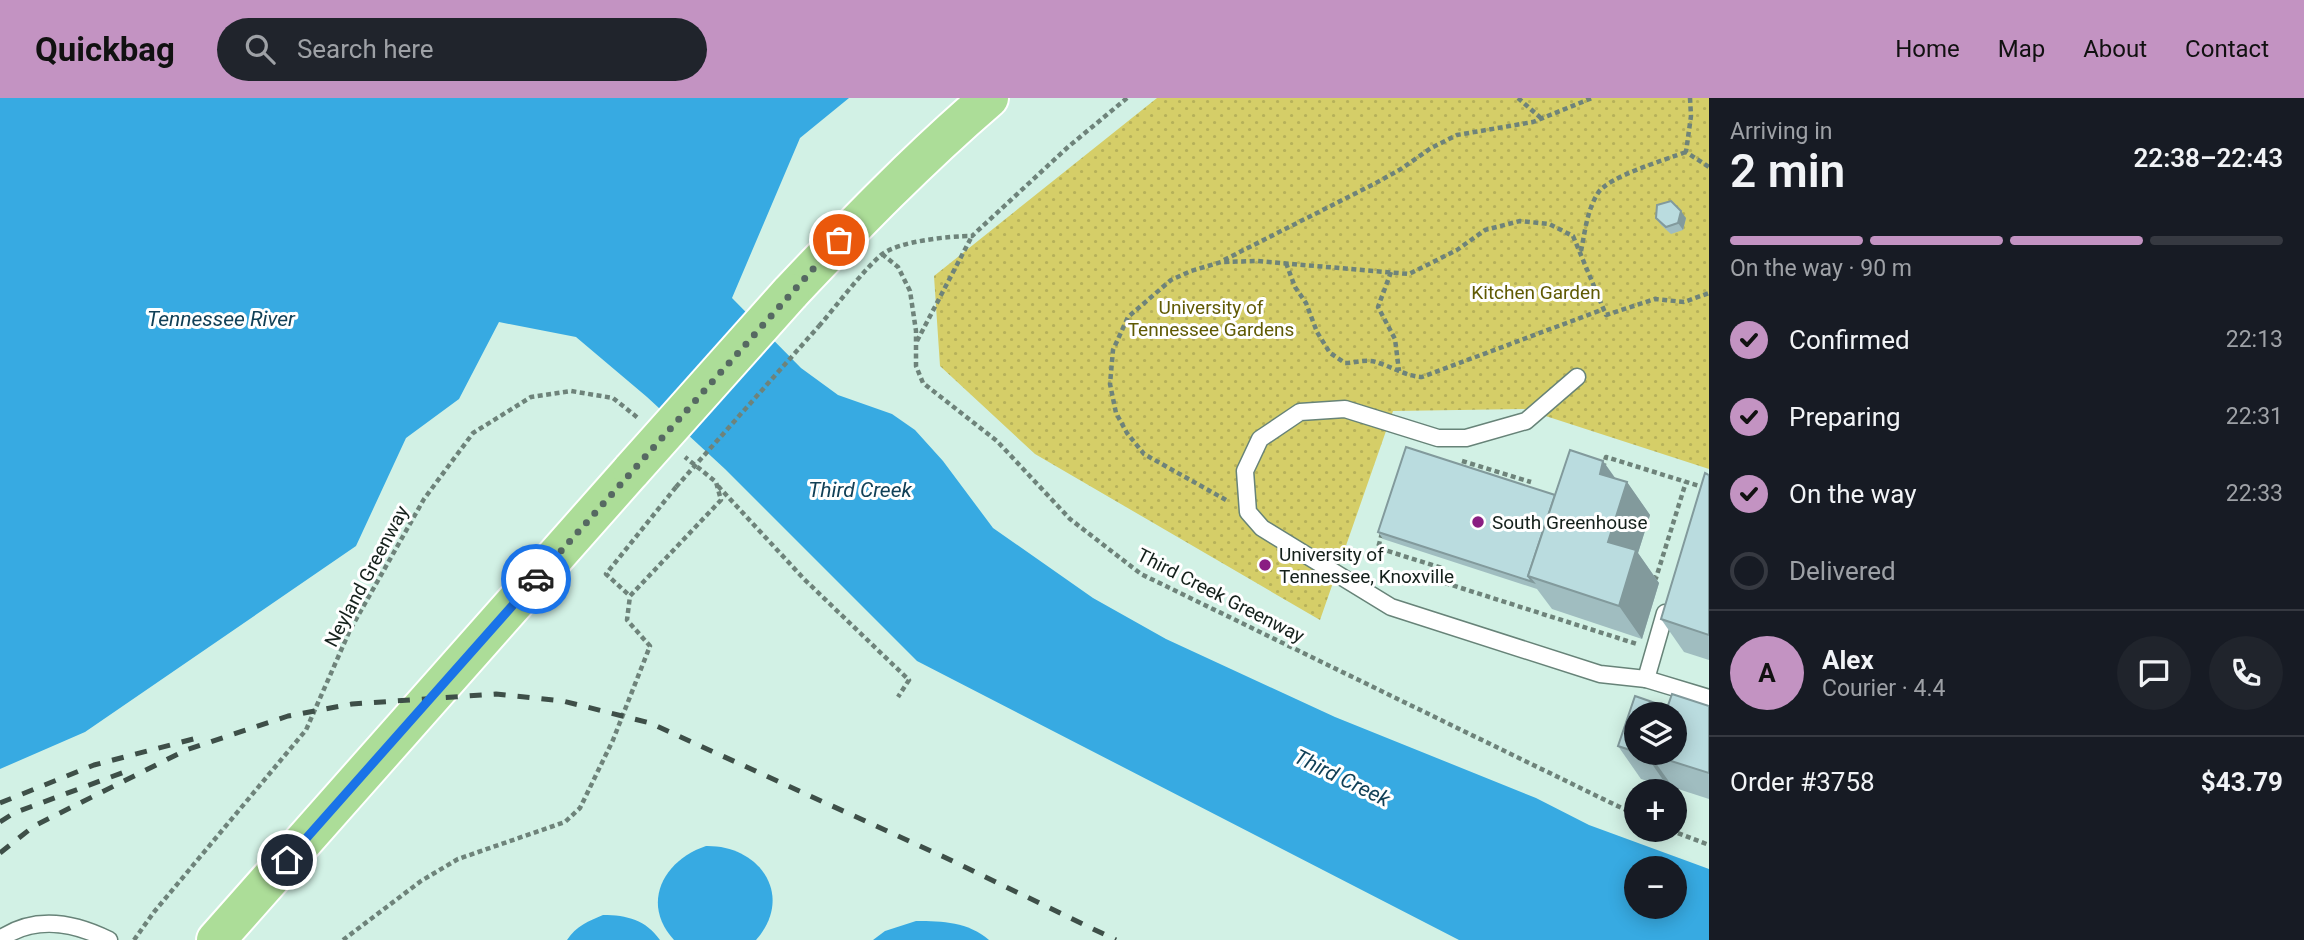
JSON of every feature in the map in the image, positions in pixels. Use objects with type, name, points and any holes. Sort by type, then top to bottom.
[{"type":"main road","points":[[215,940],[790,293],[873,204],[989,98]]},
{"type":"lane","points":[[1577,377],[1526,421],[1466,438],[1438,438],[1345,409],[1300,412],[1261,439],[1245,471],[1248,512],[1262,528],[1391,607],[1600,674],[1646,679],[1709,698]]},
{"type":"lane","points":[[1646,679],[1665,613]]},
{"type":"lane","points":[[0,939],[25,925],[38,923],[68,925],[109,940]]},
{"type":"path","points":[[916,342],[972,236],[1068,147],[1127,98]]},
{"type":"path","points":[[1518,98],[1542,119]]},
{"type":"path","points":[[1248,512],[1144,454],[1127,433],[1116,413],[1110,384],[1113,350],[1128,317],[1171,280],[1221,262],[1383,179],[1431,148],[1457,135],[1542,119],[1592,98]]},
{"type":"path","points":[[1686,152],[1691,116],[1690,98]]},
{"type":"path","points":[[1686,152],[1709,167]]},
{"type":"path","points":[[1580,252],[1595,197],[1606,184],[1686,152]]},
{"type":"path","points":[[1221,262],[1286,263],[1409,274],[1457,250],[1485,230],[1520,221],[1549,224],[1573,236],[1606,315],[1655,299],[1684,302],[1709,293]]},
{"type":"path","points":[[630,596],[606,574],[676,487],[883,254],[900,246],[972,236]]},
{"type":"path","name":"Third Creek Greenway","points":[[883,254],[898,267],[910,291],[916,366],[923,383],[997,441],[1070,519],[1141,574],[1624,809]]},
{"type":"path","points":[[1286,263],[1295,287],[1306,303],[1317,332],[1330,354],[1345,363],[1369,361],[1422,377],[1604,309]]},
{"type":"path","points":[[1391,272],[1378,307],[1395,340],[1398,371]]},
{"type":"path","name":"Neyland Greenway","points":[[134,940],[154,912],[306,730],[350,631],[424,499],[473,433],[531,397],[571,391],[613,398],[644,424]]},
{"type":"path","points":[[675,449],[716,482],[804,579],[909,680],[898,696]]},
{"type":"path","points":[[1603,469],[1606,457],[1709,489]]},
{"type":"path","points":[[1458,459],[1531,482]]},
{"type":"path","points":[[343,940],[421,881],[458,859],[565,822],[580,808],[613,740],[650,646],[627,621],[630,596],[721,500],[716,482]]},
{"type":"path","points":[[1646,575],[1656,578],[1686,482]]},
{"type":"path","points":[[1386,522],[1378,548],[1442,568],[1439,581],[1654,649]]},
{"type":"path","points":[[1687,837],[1709,845]]},
{"type":"green space","name":"University of Tennessee Gardens","points":[[1157,98],[1709,98],[1709,469],[1524,409],[1393,411],[1320,620],[1035,454],[940,366],[934,276]]},
{"type":"water","name":"Tennessee River","points":[[0,98],[849,98],[800,138],[732,298],[801,368],[838,395],[892,414],[915,430],[943,461],[993,528],[1093,598],[1166,639],[1335,717],[1536,798],[1589,825],[1624,838],[1624,842],[1635,842],[1674,856],[1624,856],[1624,919],[1687,919],[1687,861],[1709,869],[1709,940],[1459,940],[917,661],[725,469],[647,397],[576,337],[499,322],[459,399],[406,438],[356,546],[85,732],[0,769]]},
{"type":"water","points":[[706,846],[725,848],[742,854],[766,876],[772,891],[772,907],[767,923],[756,940],[674,940],[664,926],[658,898],[668,872],[679,861]]},
{"type":"water","points":[[603,915],[620,916],[642,923],[660,940],[567,940],[579,928]]},
{"type":"water","points":[[916,921],[964,926],[989,940],[873,940],[885,931]]},
{"type":"building","points":[[1671,201],[1681,211],[1678,223],[1666,227],[1656,218],[1657,205]]},
{"type":"building","name":"South Greenhouse","points":[[1406,447],[1555,495],[1528,576],[1533,582],[1378,532]]},
{"type":"building","points":[[1570,450],[1603,461],[1600,474],[1627,482],[1608,542],[1636,550],[1619,606],[1528,576]]},
{"type":"building","points":[[1705,473],[1709,475],[1709,635],[1661,619]]},
{"type":"building","points":[[1672,694],[1709,706],[1709,773],[1684,765],[1687,765],[1687,702],[1669,702]]},
{"type":"building","points":[[1635,696],[1652,702],[1633,702]]},
{"type":"building","points":[[1624,728],[1624,748],[1618,746]]},
{"type":"railway","points":[[0,853],[34,826],[186,750],[288,716],[352,704],[496,694],[563,701],[650,723],[942,856],[1116,940]]},
{"type":"railway","points":[[0,803],[94,765],[197,738]]},
{"type":"railway","points":[[0,822],[14,813],[127,771]]},
{"type":"way so far","points":[[536,579],[839,240]]},
{"type":"place","name":"South Greenhouse","points":[[1478,522]]},
{"type":"place","name":"University of Tennessee, Knoxville","points":[[1265,565]]},
{"type":"route","points":[[287,860],[536,579]]},
{"type":"park label","name":"Kitchen Garden","points":[[1536,292]]},
{"type":"water label","name":"Third Creek","points":[[860,490]]},
{"type":"water label","name":"Third Creek","points":[[1342,778]]}]
